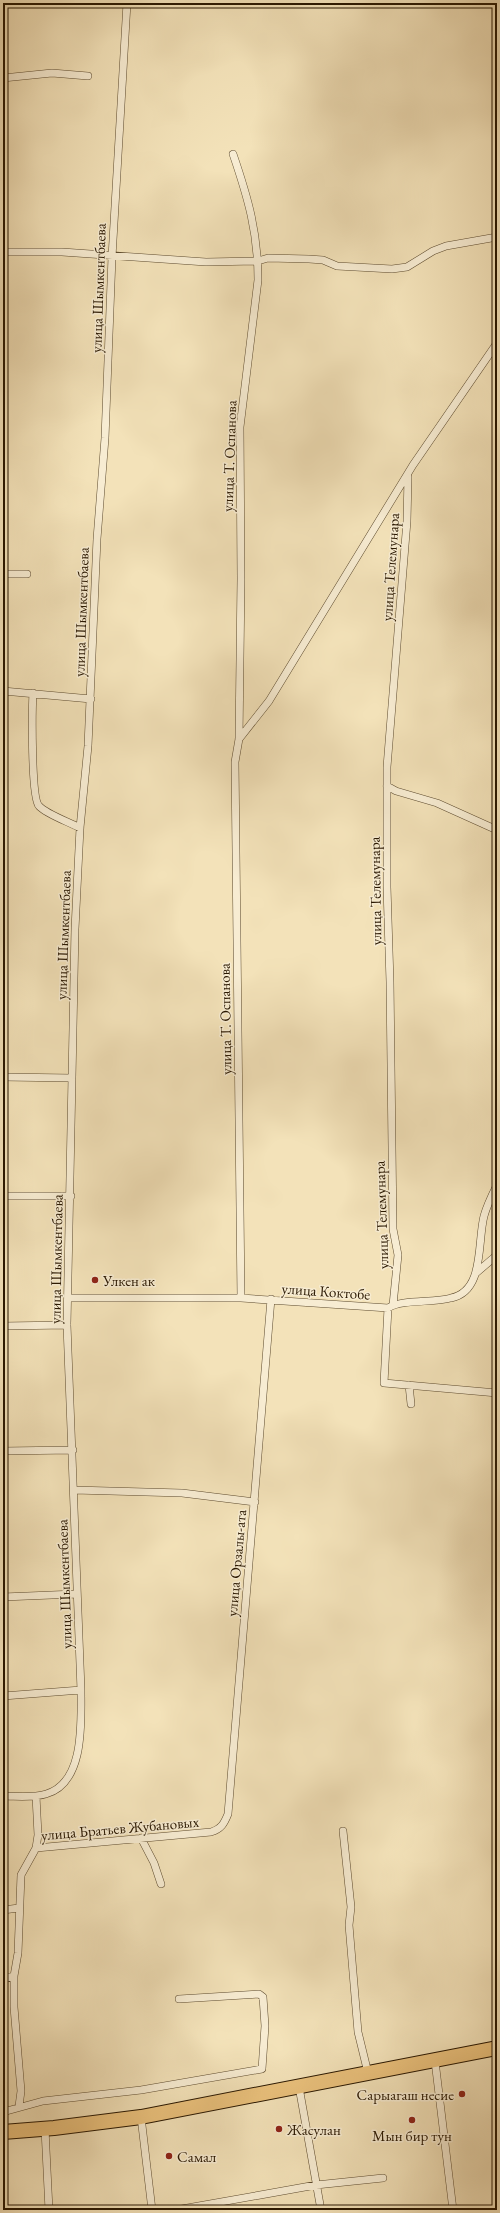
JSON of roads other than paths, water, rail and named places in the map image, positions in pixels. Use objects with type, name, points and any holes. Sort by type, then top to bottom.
[{"type":"highway","points":[[3,2132],[45,2129],[141,2116],[497,2048]]},
{"type":"street","name":"улица Шымкентбаева","points":[[3,1796],[36,1796],[56,1789],[72,1770],[80,1738],[81,1690],[76,1594],[73,1450],[67,1325],[71,1196],[75,929],[80,828],[85,787],[91,699],[97,539],[108,364],[112,257],[127,3]]},
{"type":"street","points":[[3,78],[52,73],[88,76]]},
{"type":"street","name":"улица Т. Оспанова","points":[[233,154],[250,202],[258,261],[258,280],[240,427],[241,579],[239,739],[235,762],[241,1298]]},
{"type":"street","points":[[3,252],[62,252],[112,257],[206,262],[258,261],[268,258],[309,259],[323,260],[337,266],[392,269],[407,267],[433,251],[446,246],[497,237]]},
{"type":"street","name":"улица Т. Оспанова","points":[[239,739],[269,701],[408,477],[413,465],[497,343]]},
{"type":"street","name":"улица Телемунара","points":[[408,477],[407,522],[387,767],[387,887],[390,982],[393,1229],[398,1255],[390,1307],[384,1383],[409,1385]]},
{"type":"street","points":[[3,574],[27,574]]},
{"type":"street","points":[[3,692],[33,693],[91,699]]},
{"type":"street","points":[[33,693],[32,745],[36,801],[41,809],[80,828]]},
{"type":"street","points":[[387,786],[396,791],[451,808],[497,830]]},
{"type":"street","points":[[3,1077],[72,1078]]},
{"type":"street","name":"улица Коктобе","points":[[68,1298],[241,1298],[390,1307],[442,1301],[460,1296],[468,1289],[476,1273],[484,1216],[497,1185]]},
{"type":"street","points":[[3,1196],[71,1196]]},
{"type":"street","points":[[476,1273],[497,1255]]},
{"type":"street","name":"улица Орзалы-ата","points":[[221,1827],[228,1814],[232,1750],[255,1502],[271,1300]]},
{"type":"street","points":[[3,1326],[67,1325]]},
{"type":"street","points":[[411,1404],[409,1385],[497,1394]]},
{"type":"street","points":[[3,1451],[73,1450]]},
{"type":"street","points":[[74,1490],[176,1492],[255,1502]]},
{"type":"street","points":[[3,1597],[76,1594]]},
{"type":"street","points":[[3,1696],[81,1690]]},
{"type":"street","points":[[36,1796],[38,1835],[36,1848]]},
{"type":"street","name":"улица Братьев Жубановых","points":[[19,2106],[21,2091],[14,2007],[14,1976],[18,1953],[21,1875],[36,1848],[211,1832],[221,1827]]},
{"type":"street","points":[[343,1831],[351,1907],[349,1925],[358,2032],[368,2073]]},
{"type":"street","points":[[141,1838],[154,1863],[161,1884]]},
{"type":"street","points":[[3,1910],[19,1908]]},
{"type":"street","points":[[3,1979],[14,1976]]},
{"type":"street","points":[[3,2112],[19,2106],[43,2101],[142,2090],[262,2070],[265,2026],[263,1997],[259,1994],[179,1999]]},
{"type":"street","points":[[435,2061],[453,2210]]},
{"type":"street","points":[[298,2086],[321,2210]]},
{"type":"street","points":[[141,2116],[152,2210]]},
{"type":"street","points":[[45,2129],[49,2210]]},
{"type":"street","points":[[176,2210],[316,2185],[383,2178]]},
{"type":"place","name":"Улкен ак","points":[[95,1280]]},
{"type":"place","name":"Сарыагаш несие","points":[[462,2094]]},
{"type":"place","name":"Мын бир тун","points":[[412,2120]]},
{"type":"place","name":"Жасулан","points":[[279,2129]]},
{"type":"place","name":"Самал","points":[[169,2156]]}]
